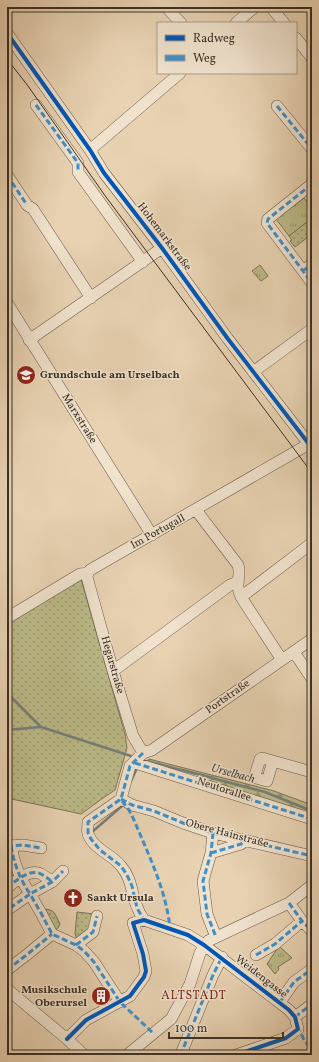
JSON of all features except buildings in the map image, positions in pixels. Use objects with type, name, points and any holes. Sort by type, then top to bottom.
[{"type":"street","points":[[166,7],[180,22]]},
{"type":"street","points":[[237,22],[255,7]]},
{"type":"street","points":[[271,7],[283,22]]},
{"type":"street","name":"Hohemarkstraße","points":[[7,33],[90,150],[104,173],[162,248],[253,372],[311,446]]},
{"type":"street","points":[[297,39],[312,58]]},
{"type":"street","points":[[90,150],[179,74]]},
{"type":"street","points":[[36,105],[78,163],[78,172],[143,262]]},
{"type":"street","points":[[277,106],[312,149]]},
{"type":"street","points":[[7,175],[27,205],[33,209],[91,298]]},
{"type":"street","points":[[312,184],[268,219],[267,223],[312,283]]},
{"type":"street","points":[[29,340],[162,248]]},
{"type":"street","points":[[303,271],[312,264]]},
{"type":"street","name":"Marxstraße","points":[[7,303],[152,535]]},
{"type":"street","points":[[253,372],[312,329]]},
{"type":"street","name":"Im Portugall","points":[[7,618],[80,574],[88,573],[90,570],[311,446]]},
{"type":"street","points":[[196,510],[238,564],[240,571],[237,589],[282,660]]},
{"type":"street","points":[[241,597],[312,543]]},
{"type":"street","name":"Hegarstraße","points":[[88,573],[87,577],[113,671],[133,736],[143,753]]},
{"type":"street","points":[[113,671],[230,585],[237,582]]},
{"type":"street","name":"Portstraße","points":[[143,753],[152,750],[312,639]]},
{"type":"street","points":[[294,652],[312,679]]},
{"type":"street","points":[[67,1039],[86,1020],[98,1012],[130,996],[144,977],[146,971],[143,954],[133,923],[144,920],[137,908],[132,886],[121,866],[100,850],[89,831],[121,799],[130,766],[135,763],[143,753]]},
{"type":"street","points":[[273,761],[312,770]]},
{"type":"street","name":"Neutorallee","points":[[135,763],[312,819]]},
{"type":"street","name":"Obere Hainstraße","points":[[121,799],[132,805],[154,811],[213,833],[312,856]]},
{"type":"street","points":[[213,833],[211,853],[203,881],[207,914],[216,937]]},
{"type":"street","points":[[211,853],[241,844],[246,840]]},
{"type":"street","points":[[41,848],[9,844],[20,878],[42,913],[52,934],[76,945],[84,951],[94,962],[120,1002]]},
{"type":"street","points":[[10,908],[30,894],[52,882],[63,871]]},
{"type":"street","points":[[7,888],[28,874],[39,873],[52,882]]},
{"type":"street","points":[[127,1055],[171,1019],[184,998],[200,953],[208,941],[289,903],[312,885]]},
{"type":"street","points":[[289,903],[302,921],[312,931]]},
{"type":"street","points":[[76,945],[93,932],[97,916]]},
{"type":"street","name":"Weidengasse","points":[[144,920],[188,935],[204,945],[280,1002],[296,1017]]},
{"type":"street","points":[[256,954],[275,944],[302,921]]},
{"type":"street","points":[[7,970],[52,934]]},
{"type":"street","points":[[181,1055],[213,975],[222,957]]},
{"type":"street","name":"Weidengasse","points":[[280,1002],[294,982],[312,969]]},
{"type":"street","points":[[7,989],[84,1055]]},
{"type":"street","points":[[236,1055],[286,1038],[298,1029],[296,1017],[312,1004]]},
{"type":"green space","points":[[304,198],[312,208],[312,218],[289,236],[276,219]]},
{"type":"green space","points":[[312,218],[312,234],[295,247],[290,241],[292,240],[289,236]]},
{"type":"green space","points":[[260,265],[268,276],[261,281],[252,271]]},
{"type":"green space","points":[[81,579],[125,734],[127,748],[115,790],[81,814],[7,798],[7,622]]},
{"type":"green space","points":[[149,759],[274,791],[312,805],[312,816],[210,783],[212,777],[181,769],[180,774],[146,763]]},
{"type":"green space","points":[[41,909],[54,912],[60,924],[53,932]]},
{"type":"green space","points":[[77,912],[94,914],[91,928],[77,940],[75,934]]},
{"type":"green space","points":[[279,946],[292,958],[278,967],[279,969],[275,974],[267,964]]},
{"type":"waterway","name":"Urselbach","points":[[7,693],[41,727],[131,756]]},
{"type":"waterway","points":[[7,730],[40,727]]},
{"type":"waterway","name":"Urselbach","points":[[147,761],[265,792],[312,811]]},
{"type":"waterway","points":[[131,781],[137,768]]},
{"type":"waterway","points":[[92,832],[122,806]]},
{"type":"tram line","points":[[7,59],[28,86],[106,197],[312,473]]},
{"type":"marked path","points":[[36,105],[78,163],[78,172]]},
{"type":"marked path","points":[[277,106],[312,149]]},
{"type":"marked path","points":[[7,175],[27,205]]},
{"type":"marked path","points":[[312,184],[268,219],[267,223],[312,283]]},
{"type":"marked path","points":[[303,271],[312,264]]},
{"type":"marked path","points":[[143,753],[130,766],[121,799],[88,822],[88,833],[100,850],[121,866],[127,875],[132,886],[137,908],[144,920]]},
{"type":"marked path","points":[[135,763],[312,819]]},
{"type":"marked path","points":[[121,799],[132,805],[154,811],[213,833],[312,856]]},
{"type":"marked path","points":[[122,801],[134,820],[156,873],[165,900],[170,928]]},
{"type":"marked path","points":[[213,833],[211,853],[203,881],[207,914],[216,937]]},
{"type":"marked path","points":[[211,853],[241,844],[246,840]]},
{"type":"marked path","points":[[8,843],[11,846],[23,845],[41,848]]},
{"type":"marked path","points":[[11,846],[18,871],[30,894],[52,882],[63,871]]},
{"type":"marked path","points":[[7,888],[23,876],[32,873],[41,874],[52,882]]},
{"type":"marked path","points":[[10,908],[30,894],[52,934],[76,945],[84,951],[94,962],[120,1002],[153,1033]]},
{"type":"marked path","points":[[289,903],[302,921],[312,931]]},
{"type":"marked path","points":[[76,945],[93,932],[97,916]]},
{"type":"marked path","points":[[256,955],[275,944],[302,921]]},
{"type":"marked path","points":[[7,970],[52,934]]},
{"type":"marked path","points":[[182,1055],[181,1054],[213,975],[222,957]]},
{"type":"marked path","points":[[280,1002],[294,982],[312,969]]},
{"type":"marked path","points":[[295,1017],[312,1004]]},
{"type":"marked path","points":[[298,1026],[304,1040],[312,1050]]},
{"type":"cycle path","points":[[7,33],[90,150],[104,173],[162,248],[228,339],[312,448]]},
{"type":"cycle path","points":[[67,1039],[86,1020],[130,996],[144,977],[146,971],[143,954],[133,923],[144,920],[188,935],[204,945],[289,1010],[295,1017],[298,1029],[286,1038],[236,1055]]},
{"type":"place","name":"Grundschule am Urselbach","points":[[26,375]]},
{"type":"place","name":"Sankt Ursula","points":[[73,898]]},
{"type":"place","name":"Musikschule Oberursel","points":[[101,996]]},
{"type":"district","name":"ALTSTADT","points":[[194,996]]}]
